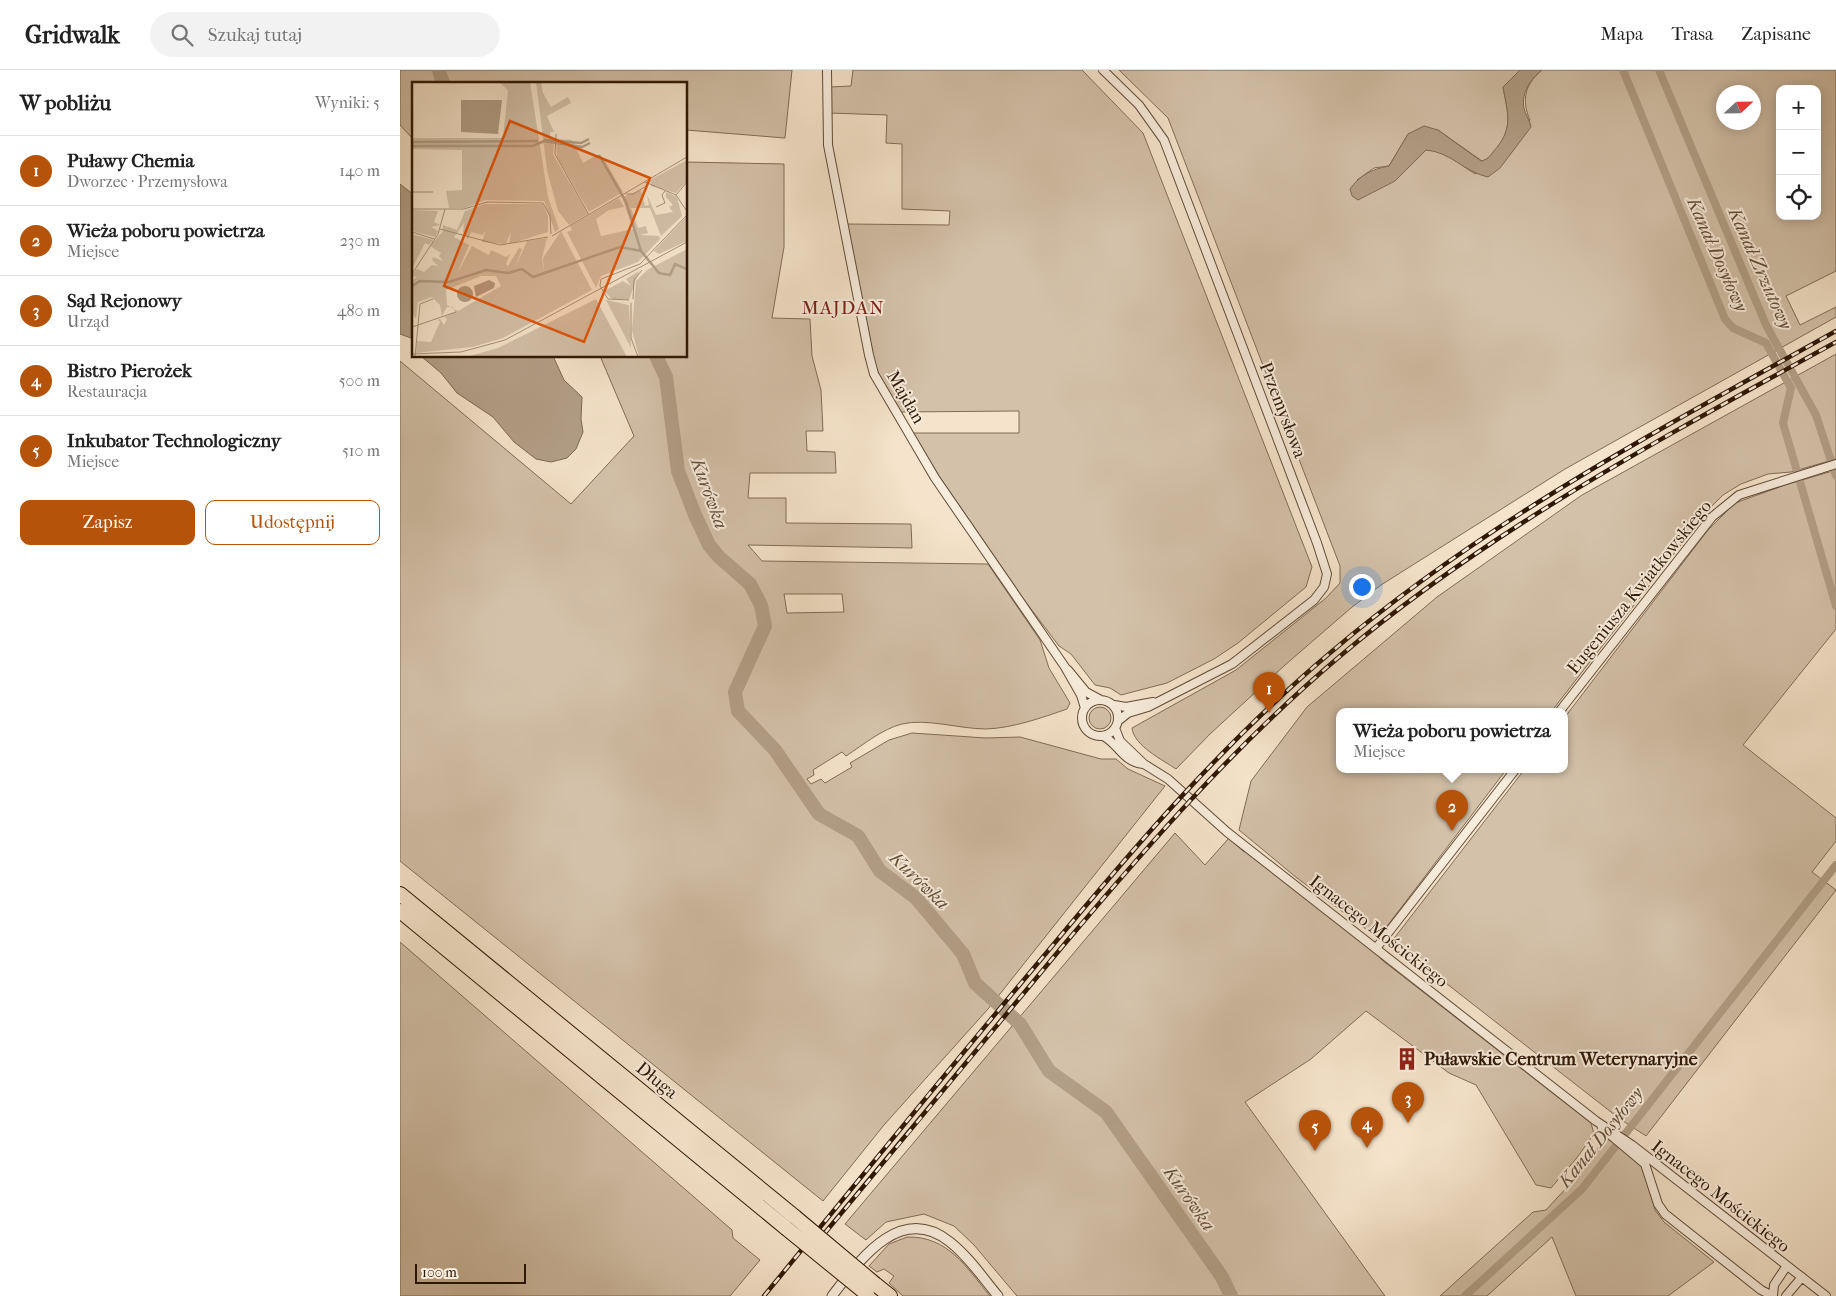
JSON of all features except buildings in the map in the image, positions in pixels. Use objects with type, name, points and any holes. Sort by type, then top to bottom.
[{"type":"highway","name":"Długa","points":[[400,894],[556,1031]]},
{"type":"highway","name":"Długa","points":[[400,911],[581,1051],[870,1291],[890,1296]]},
{"type":"street","name":"Majdan","points":[[827,70],[828,145],[874,374],[935,478],[1065,667],[1081,695],[1085,708]]},
{"type":"street","name":"Przemysłowa","points":[[1103,70],[1152,122],[1170,154],[1317,543],[1326,574],[1324,587],[1314,600],[1245,654],[1218,671],[1128,713],[1117,724]]},
{"type":"street","name":"Eugeniusza Kwiatkowskiego","points":[[1562,708],[1712,517],[1739,495],[1836,464]]},
{"type":"street","name":"Majdan","points":[[1065,667],[1086,692],[1099,699]]},
{"type":"street","points":[[1099,699],[1114,705],[1118,712],[1117,724],[1103,736],[1090,733],[1084,726],[1082,718],[1085,708],[1091,702],[1099,699]]},
{"type":"street","name":"Przemysłowa","points":[[1114,705],[1126,707],[1155,702]]},
{"type":"street","name":"Ignacego Mościckiego","points":[[1117,724],[1120,741],[1144,764],[1168,779],[1227,832],[1377,947],[1611,1133],[1669,1175],[1826,1296]]},
{"type":"street","name":"Ignacego Mościckiego","points":[[1103,736],[1112,741],[1130,760],[1144,764]]},
{"type":"street","points":[[1377,947],[1513,773]]},
{"type":"street","name":"Ignacego Mościckiego","points":[[1630,1147],[1645,1164],[1658,1204],[1665,1214],[1761,1290],[1773,1296]]},
{"type":"street","points":[[1652,1184],[1660,1176],[1669,1175]]},
{"type":"street","points":[[832,1296],[879,1242],[896,1232],[913,1229],[932,1232],[952,1243],[998,1296]]},
{"type":"street","points":[[1773,1296],[1774,1286],[1786,1267]]},
{"type":"street","points":[[1786,1296],[1802,1278]]},
{"type":"shaded area","points":[[400,70],[792,70],[785,138],[688,130],[688,82],[412,82],[412,138],[400,125]]},
{"type":"shaded area","points":[[853,70],[1082,70],[1143,133],[1312,567],[1306,587],[1238,643],[1214,659],[1167,683],[1121,695],[1110,688],[1095,685],[1071,654],[1059,646],[1025,601],[939,476],[913,433],[1019,433],[1019,411],[901,412],[888,392],[874,364],[847,224],[949,225],[950,211],[902,209],[902,144],[886,143],[887,115],[829,113],[829,87],[851,86]]},
{"type":"shaded area","points":[[1119,70],[1520,70],[1503,87],[1508,113],[1507,128],[1500,144],[1487,159],[1482,161],[1438,130],[1408,134],[1389,166],[1374,168],[1357,180],[1426,150],[1441,151],[1475,174],[1530,120],[1527,113],[1526,93],[1536,75],[1542,70],[1836,70],[1836,271],[1786,296],[1800,325],[1836,307],[1836,317],[1565,469],[1381,585],[1351,608],[1285,665],[1210,734],[1176,769],[1143,747],[1134,735],[1132,728],[1236,670],[1326,598],[1340,583],[1340,566],[1168,118]]},
{"type":"shaded area","points":[[1520,70],[1542,70],[1534,77],[1525,91],[1524,108],[1531,127],[1500,168],[1488,177],[1472,171],[1443,154],[1426,150],[1395,181],[1358,200],[1352,196],[1350,189],[1362,176],[1389,166],[1408,134],[1424,126],[1438,130],[1481,161],[1487,159],[1500,144],[1507,128],[1508,113],[1503,87]]},
{"type":"shaded area","points":[[688,162],[784,164],[784,247],[772,318],[810,319],[812,356],[821,390],[823,431],[806,431],[807,451],[835,452],[836,473],[750,473],[748,498],[786,498],[786,523],[911,524],[912,548],[748,545],[762,561],[988,564],[1040,640],[1049,668],[1070,703],[1067,709],[1006,727],[976,729],[922,722],[911,722],[895,726],[880,733],[846,756],[842,752],[813,770],[814,775],[807,779],[811,784],[821,779],[825,783],[852,767],[850,763],[889,740],[912,733],[986,738],[1020,737],[1101,759],[1116,759],[1128,769],[1165,786],[988,1009],[884,1125],[823,1201],[400,861],[400,361],[571,504],[634,436],[601,358],[688,358]],"holes":[[[784,594],[842,594],[844,612],[787,613]]]},
{"type":"shaded area","points":[[400,184],[412,193],[412,338],[400,334]]},
{"type":"shaded area","points":[[1836,354],[1836,459],[1791,472],[1768,474],[1741,484],[1723,495],[1708,510],[1554,708],[1336,708],[1336,773],[1504,773],[1378,938],[1297,878],[1239,830],[1251,781],[1307,707],[1437,597],[1582,495]]},
{"type":"shaded area","points":[[423,358],[554,358],[564,380],[582,397],[581,419],[583,432],[576,449],[567,458],[551,462],[536,459],[514,442],[493,417],[457,393],[441,373]]},
{"type":"shaded area","points":[[1836,470],[1836,629],[1743,745],[1836,818],[1836,841],[1812,872],[1836,890],[1646,1136],[1620,1119],[1392,941],[1522,773],[1568,773],[1568,713],[1708,530],[1735,503],[1785,485]]},
{"type":"shaded area","points":[[1100,707],[1108,710],[1111,718],[1108,726],[1100,729],[1092,726],[1089,718],[1092,710]]},
{"type":"shaded area","points":[[1175,833],[1205,865],[1229,838],[1244,852],[1247,850],[1362,940],[1382,960],[1591,1123],[1594,1134],[1551,1188],[1536,1185],[1476,1085],[1449,1073],[1366,1011],[1311,1059],[1245,1102],[1385,1296],[1017,1296],[974,1245],[954,1226],[924,1214],[886,1222],[866,1240],[845,1224]]},
{"type":"shaded area","points":[[400,942],[732,1230],[733,1238],[760,1260],[730,1296],[400,1296]]},
{"type":"shaded area","points":[[1608,1139],[1637,1160],[1644,1169],[1655,1210],[1664,1222],[1714,1262],[1668,1296],[1576,1296],[1552,1237],[1487,1296],[1440,1296],[1533,1212],[1546,1210],[1579,1174],[1602,1142]]},
{"type":"shaded area","points":[[907,1237],[921,1238],[934,1242],[955,1255],[990,1296],[903,1296],[889,1283],[894,1276],[884,1269],[877,1272],[869,1266],[889,1244]]},
{"type":"waterway","name":"Kurówka","points":[[439,70],[442,82]]},
{"type":"waterway","name":"Kanał Dosyłowy","points":[[1623,70],[1725,319],[1733,328],[1766,343],[1791,388],[1783,423],[1836,606]]},
{"type":"waterway","name":"Kanał Zrzutowy","points":[[1659,70],[1766,325],[1816,415],[1836,476]]},
{"type":"waterway","name":"Kurówka","points":[[657,358],[666,377],[678,471],[695,515],[709,545],[719,557],[750,584],[761,605],[765,626],[735,692],[738,711],[775,750],[819,814],[858,836],[880,871],[916,898],[963,954],[975,983],[1020,1024],[1049,1071],[1106,1112],[1222,1277],[1231,1296]]},
{"type":"waterway","name":"Kanał Dosyłowy","points":[[1465,1296],[1582,1189],[1836,865]]},
{"type":"railway","points":[[764,1296],[1114,872],[1217,758],[1291,687],[1389,605],[1512,519],[1639,442],[1836,331]]},
{"type":"railway","points":[[814,1246],[1128,870],[1194,796],[1301,690],[1397,611],[1456,567],[1517,526],[1707,413],[1836,342]]},
{"type":"place","name":"Puławy Chemia","points":[[1269,713]]},
{"type":"place","name":"Wieża poboru powietrza","points":[[1452,831]]},
{"type":"place","name":"Puławskie Centrum Weterynaryjne","points":[[1407,1059]]},
{"type":"place","name":"Sąd Rejonowy","points":[[1408,1123]]},
{"type":"place","name":"Bistro Pierożek","points":[[1367,1148]]},
{"type":"place","name":"Inkubator Technologiczny","points":[[1315,1151]]},
{"type":"district","name":"MAJDAN","points":[[843,307]]}]
